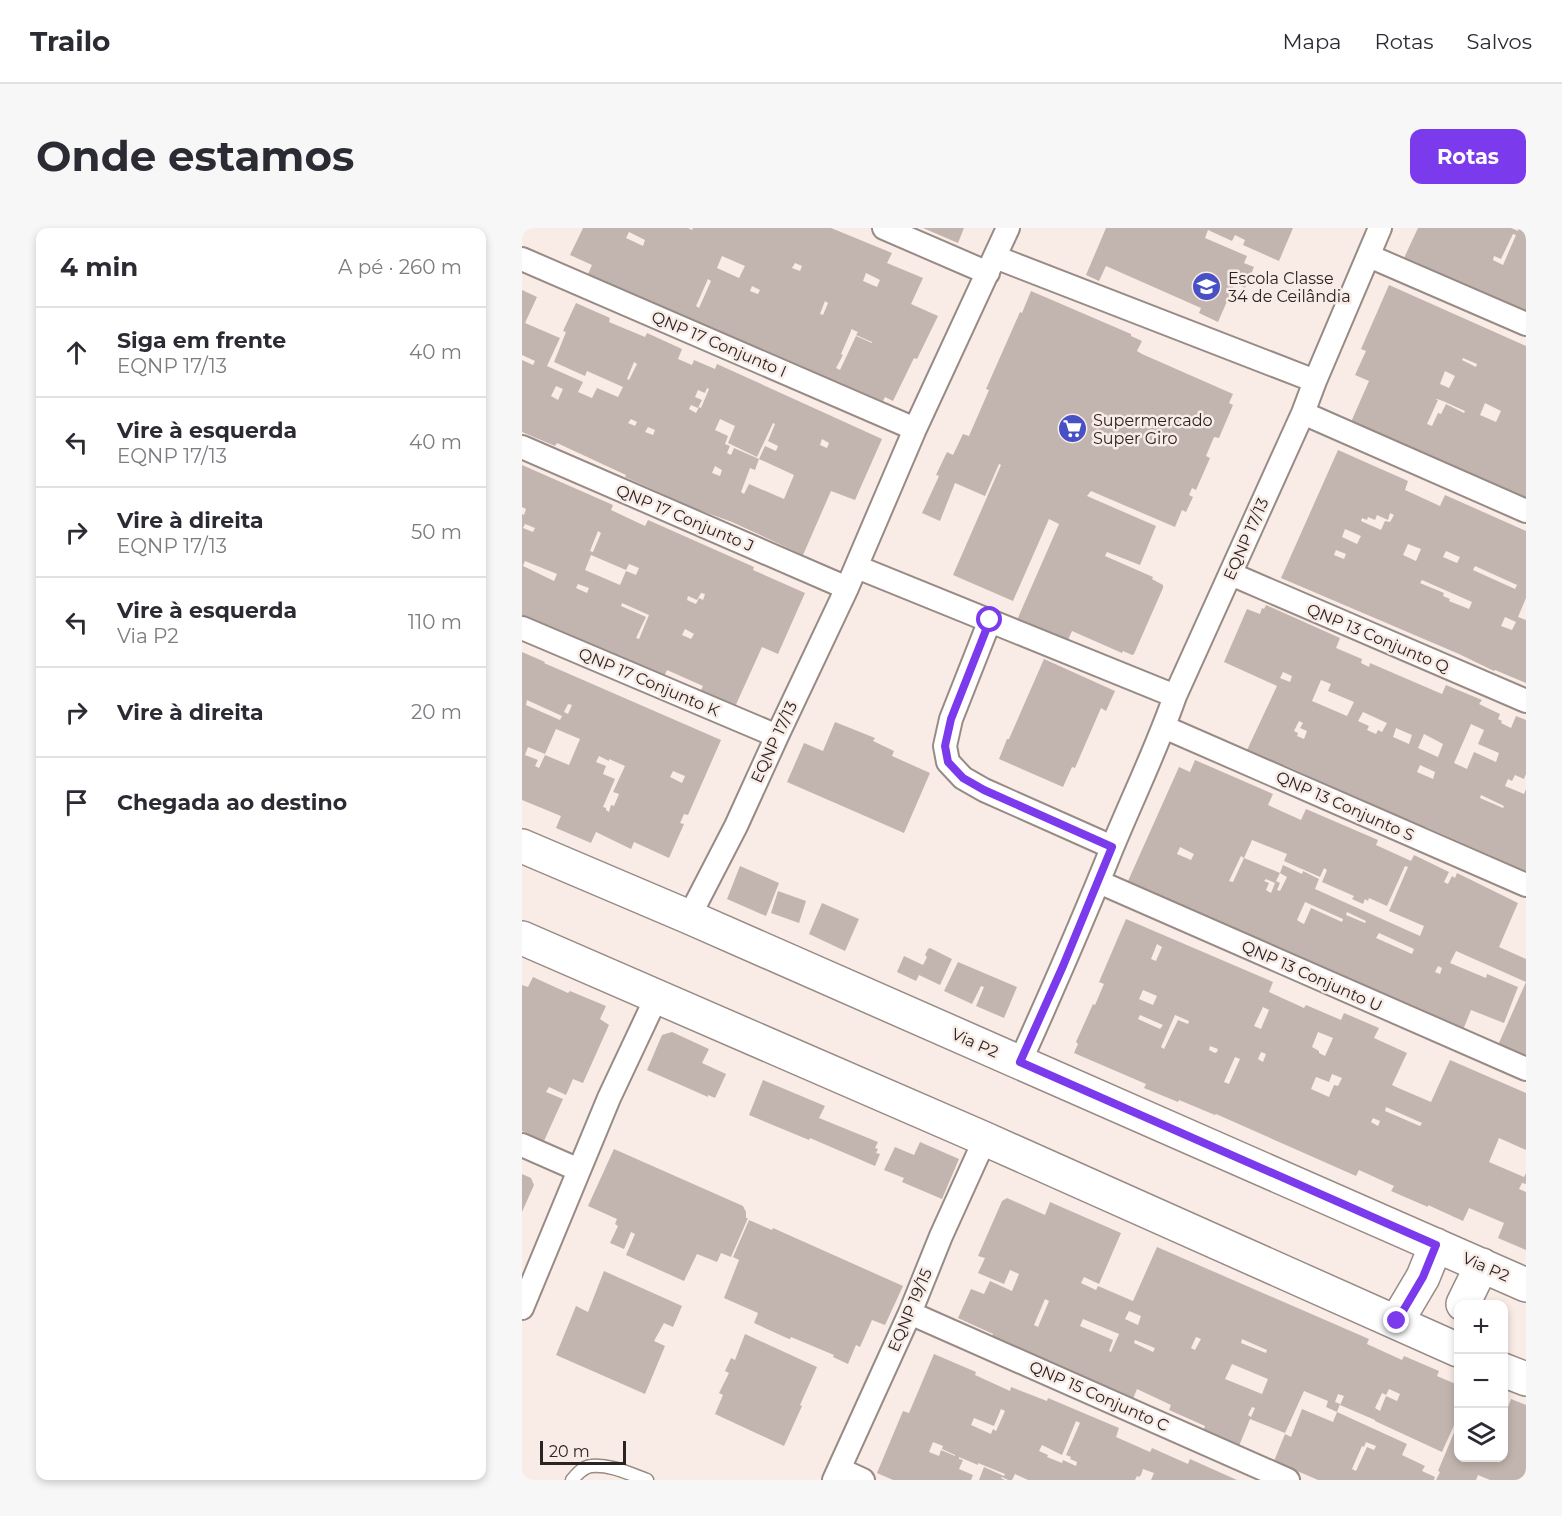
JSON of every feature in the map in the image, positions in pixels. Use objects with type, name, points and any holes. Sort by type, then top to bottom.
[{"type":"main road","name":"Via P2","points":[[522,846],[689,917],[1526,1285]]},
{"type":"main road","points":[[522,938],[1397,1321],[1454,1337]]},
{"type":"main road","points":[[1397,1321],[1423,1277],[1436,1245]]},
{"type":"main road","points":[[1465,1300],[1482,1265]]},
{"type":"main road","points":[[1508,1372],[1526,1380]]},
{"type":"street","points":[[884,228],[1316,381]]},
{"type":"street","name":"EQNP 17/13","points":[[689,917],[736,826],[848,588],[915,429],[1008,228]]},
{"type":"street","name":"EQNP 17/13","points":[[1020,1062],[1099,882],[1175,696],[1303,414],[1380,228]]},
{"type":"street","points":[[1369,256],[1526,324]]},
{"type":"street","name":"QNP 17 Conjunto I","points":[[522,259],[915,429]]},
{"type":"street","points":[[1303,414],[1526,511]]},
{"type":"street","name":"QNP 17 Conjunto J","points":[[522,447],[848,588]]},
{"type":"street","points":[[857,567],[1175,696]]},
{"type":"street","name":"QNP 13 Conjunto Q","points":[[1231,574],[1526,702]]},
{"type":"street","points":[[990,620],[951,719],[945,746],[948,762],[963,778],[984,790],[1112,847]]},
{"type":"street","name":"QNP 17 Conjunto K","points":[[522,628],[777,736]]},
{"type":"street","name":"QNP 13 Conjunto S","points":[[1164,727],[1526,885]]},
{"type":"street","name":"QNP 13 Conjunto U","points":[[1099,882],[1526,1069]]},
{"type":"street","points":[[522,1308],[609,1098],[657,996]]},
{"type":"street","name":"EQNP 19/15","points":[[836,1475],[910,1313],[941,1236],[985,1139]]},
{"type":"street","points":[[522,1145],[579,1170]]},
{"type":"street","name":"QNP 15 Conjunto C","points":[[910,1313],[1288,1480]]},
{"type":"street","points":[[836,1475],[863,1480]]},
{"type":"lane","points":[[572,1480],[590,1466],[610,1468],[647,1480]]},
{"type":"building","points":[[583,228],[688,228],[692,230],[693,228],[831,228],[892,253],[887,263],[923,278],[911,304],[938,316],[893,401],[885,397],[883,401],[588,274],[592,265],[570,255]],"holes":[[[629,232],[645,240],[643,246],[626,238]],[[722,256],[745,266],[739,278],[717,268]],[[795,263],[802,266],[800,271],[792,268]],[[866,273],[880,280],[877,287],[863,281]],[[708,279],[711,281],[699,308],[696,306]],[[752,286],[760,290],[758,294],[750,291]],[[825,301],[828,303],[823,315],[820,314]],[[851,329],[858,332],[856,335],[872,342],[856,336],[840,370],[836,368],[843,355],[841,354]]]},
{"type":"building","points":[[923,228],[964,228],[958,243]]},
{"type":"building","name":"Escola Classe 34 de Ceilândia","points":[[1106,228],[1293,228],[1279,261],[1243,245],[1245,240],[1235,235],[1232,241],[1208,230],[1205,238],[1247,256],[1244,263],[1254,267],[1245,288],[1235,283],[1218,322],[1199,313],[1201,308],[1106,266],[1099,281],[1086,275]]},
{"type":"building","points":[[1418,228],[1511,228],[1518,231],[1519,228],[1526,228],[1526,311],[1404,258]],"holes":[[[1513,234],[1516,235],[1503,265],[1493,260],[1494,256],[1501,259]]]},
{"type":"building","points":[[1389,285],[1526,346],[1526,498],[1351,422],[1369,381],[1355,375],[1366,351],[1361,349]],"holes":[[[1463,358],[1477,364],[1476,367],[1462,360]],[[1445,371],[1455,376],[1449,388],[1440,384]],[[1437,399],[1443,401],[1465,411],[1464,413],[1446,404],[1441,414],[1438,413],[1432,426],[1427,424],[1438,400]],[[1485,403],[1501,411],[1496,422],[1480,415]]]},
{"type":"building","points":[[522,290],[537,297],[525,323],[560,338],[547,366],[583,382],[578,392],[592,398],[597,388],[618,397],[623,387],[587,371],[585,376],[554,362],[566,332],[563,331],[576,303],[610,318],[609,322],[645,337],[647,333],[682,349],[678,359],[692,365],[694,360],[715,369],[717,364],[882,439],[855,500],[831,491],[803,555],[625,477],[626,475],[557,443],[555,446],[522,432],[522,360],[533,365],[535,361],[522,355]],"holes":[[[634,362],[637,364],[629,380],[627,379]],[[556,386],[563,389],[558,400],[551,396]],[[707,388],[709,389],[701,408],[699,407],[696,413],[689,409],[691,405],[698,408],[702,400],[695,397],[698,390],[705,393]],[[631,419],[637,422],[635,426],[628,423]],[[720,419],[735,426],[728,443],[757,457],[773,423],[775,424],[768,441],[778,446],[776,451],[765,446],[759,459],[734,448],[731,455],[727,453],[730,446],[725,444],[728,436],[715,430]],[[648,427],[655,430],[653,435],[645,432]],[[822,439],[829,443],[827,448],[820,445]],[[759,459],[794,475],[784,499],[749,484],[744,494],[741,492],[750,468],[755,470]],[[715,466],[722,470],[720,476],[712,473]]]},
{"type":"building","points":[[1031,291],[1131,334],[1142,341],[1137,351],[1142,354],[1233,394],[1229,403],[1233,405],[1219,438],[1214,437],[1206,456],[1210,458],[1196,490],[1192,488],[1189,495],[1193,497],[1186,512],[1182,510],[1175,527],[1091,491],[1087,496],[1156,526],[1140,565],[1107,552],[1105,556],[1153,577],[1152,579],[1163,585],[1132,655],[1123,651],[1122,653],[1072,631],[1067,642],[1017,620],[1059,524],[1049,519],[1013,601],[953,575],[1001,465],[999,464],[985,496],[955,483],[940,521],[922,513],[947,452],[953,455],[963,434],[969,436],[989,390],[986,389]]},
{"type":"building","points":[[1338,450],[1408,481],[1405,490],[1440,506],[1445,495],[1526,531],[1526,598],[1518,617],[1526,620],[1526,683],[1494,671],[1281,578]],"holes":[[[1390,513],[1394,515],[1390,522],[1385,521],[1381,530],[1361,521],[1362,518],[1367,520],[1368,517],[1375,520],[1377,515],[1388,520]],[[1345,529],[1361,536],[1357,544],[1342,537]],[[1408,544],[1421,549],[1416,561],[1403,555]],[[1336,550],[1346,554],[1344,559],[1334,555]],[[1446,551],[1460,557],[1457,563],[1443,557]],[[1475,566],[1517,585],[1515,589],[1473,570]],[[1422,580],[1472,602],[1469,609],[1449,601],[1450,599],[1443,596],[1444,593],[1420,583]],[[1505,617],[1516,622],[1512,630],[1501,626]]]},
{"type":"building","points":[[522,465],[613,505],[611,510],[645,526],[648,520],[754,567],[753,570],[805,593],[778,654],[762,647],[734,709],[699,694],[703,686],[667,670],[663,679],[522,619],[522,514],[524,515],[526,509],[522,507]],"holes":[[[525,524],[535,528],[533,532],[523,528]],[[598,531],[601,533],[593,552],[590,551]],[[591,555],[626,570],[629,564],[639,568],[636,575],[626,571],[620,585],[585,570]],[[525,561],[557,574],[554,581],[523,566]],[[578,584],[589,588],[587,593],[576,588]],[[701,593],[705,594],[703,600],[699,598],[696,604],[687,600],[688,596],[697,600]],[[622,603],[649,615],[639,639],[636,638],[646,617],[621,606]],[[685,629],[694,634],[691,639],[682,635]]]},
{"type":"building","points":[[1266,605],[1340,638],[1336,648],[1362,659],[1361,663],[1369,667],[1370,663],[1442,694],[1446,685],[1482,700],[1479,704],[1500,714],[1498,719],[1502,721],[1501,723],[1511,728],[1516,716],[1526,720],[1526,774],[1524,779],[1515,775],[1512,781],[1508,779],[1505,786],[1524,794],[1526,789],[1526,871],[1247,750],[1277,686],[1224,662],[1247,609],[1260,614],[1262,608],[1264,609]],"holes":[[[1283,672],[1292,676],[1290,682],[1280,678]],[[1321,680],[1331,684],[1328,691],[1354,702],[1347,716],[1312,701]],[[1363,712],[1387,723],[1382,732],[1378,730],[1376,734],[1367,730],[1369,726],[1358,721]],[[1299,721],[1303,723],[1300,728],[1307,731],[1304,739],[1297,736],[1298,733],[1294,731]],[[1471,724],[1484,730],[1478,744],[1499,753],[1496,762],[1474,752],[1467,769],[1454,763]],[[1396,728],[1412,735],[1409,744],[1393,737]],[[1424,734],[1443,744],[1438,757],[1418,748]],[[1420,765],[1435,772],[1433,779],[1417,772]],[[1481,795],[1504,806],[1503,808],[1480,798]]]},
{"type":"building","points":[[522,652],[721,740],[688,815],[684,814],[680,823],[684,824],[669,858],[634,842],[631,849],[596,832],[591,843],[556,828],[561,816],[522,800]],"holes":[[[527,700],[562,716],[560,720],[526,705]],[[568,704],[572,705],[568,714],[564,712]],[[556,729],[580,739],[569,765],[545,755],[539,768],[535,766],[538,760],[525,755],[528,747],[545,754]],[[599,756],[625,766],[613,792],[619,794],[609,812],[603,807],[615,779],[603,774],[606,766],[596,762]],[[673,771],[685,776],[682,783],[670,777]]]},
{"type":"building","points":[[1044,659],[1115,691],[1106,711],[1101,708],[1075,768],[1072,767],[1063,787],[999,759]]},
{"type":"building","points":[[835,722],[875,738],[873,741],[894,751],[892,756],[930,773],[904,833],[787,782],[804,743],[823,751]]},
{"type":"building","points":[[1195,760],[1273,794],[1268,805],[1301,820],[1306,809],[1378,840],[1376,845],[1411,861],[1414,855],[1449,872],[1444,882],[1448,884],[1452,876],[1455,878],[1457,873],[1518,903],[1499,947],[1526,959],[1526,982],[1456,951],[1450,963],[1486,978],[1487,974],[1518,987],[1504,1023],[1471,1010],[1463,1030],[1145,891],[1128,881],[1179,767],[1190,772]],"holes":[[[1252,840],[1287,854],[1284,861],[1320,877],[1324,868],[1327,870],[1322,882],[1354,896],[1352,899],[1363,904],[1365,899],[1368,901],[1369,898],[1387,906],[1405,866],[1408,867],[1389,911],[1424,926],[1420,936],[1315,889],[1319,879],[1303,871],[1302,874],[1283,865],[1280,873],[1244,858]],[[1180,847],[1194,854],[1191,860],[1177,854]],[[1241,856],[1244,858],[1233,882],[1229,881]],[[1280,873],[1287,877],[1280,891],[1277,890],[1280,883],[1276,881]],[[1266,879],[1275,883],[1271,893],[1266,890],[1269,883],[1264,881]],[[1305,902],[1343,919],[1342,922],[1311,908],[1304,924],[1297,920]],[[1347,912],[1366,921],[1365,923],[1346,915]],[[1379,933],[1414,949],[1412,954],[1376,938]],[[1438,966],[1442,968],[1440,974],[1435,972]]]},
{"type":"building","points":[[740,866],[779,883],[766,916],[727,899]]},
{"type":"building","points":[[778,891],[806,901],[799,923],[771,913]]},
{"type":"building","points":[[822,903],[859,919],[845,951],[809,934]]},
{"type":"building","points":[[1126,919],[1273,982],[1269,992],[1304,1008],[1306,1005],[1341,1020],[1344,1013],[1379,1028],[1374,1038],[1407,1053],[1392,1085],[1396,1087],[1431,1102],[1450,1060],[1526,1093],[1526,1150],[1499,1138],[1489,1162],[1524,1177],[1526,1173],[1526,1184],[1522,1183],[1519,1189],[1526,1192],[1526,1250],[1498,1238],[1504,1223],[1469,1208],[1463,1221],[1391,1191],[1394,1186],[1359,1170],[1356,1176],[1216,1114],[1144,1088],[1146,1084],[1074,1053],[1078,1044],[1076,1042],[1104,984],[1099,982]],"holes":[[[1157,944],[1162,947],[1156,961],[1151,959]],[[1143,990],[1157,996],[1153,1005],[1139,999]],[[1263,1007],[1269,1010],[1261,1029],[1254,1026]],[[1140,1015],[1163,1025],[1160,1029],[1138,1019]],[[1175,1015],[1189,1021],[1188,1024],[1178,1020],[1164,1049],[1161,1047]],[[1318,1032],[1333,1038],[1325,1056],[1312,1047]],[[1210,1046],[1218,1049],[1217,1052],[1209,1050]],[[1261,1052],[1266,1054],[1263,1062],[1258,1059]],[[1235,1057],[1240,1059],[1229,1084],[1224,1082]],[[1332,1074],[1342,1078],[1338,1086],[1334,1085],[1329,1097],[1311,1089],[1316,1077],[1329,1082]],[[1386,1107],[1422,1123],[1420,1126],[1385,1111]],[[1373,1118],[1380,1121],[1378,1126],[1371,1122]]]},
{"type":"building","points":[[930,948],[952,959],[940,985],[919,975],[916,981],[897,972],[904,956],[923,965],[927,957],[925,955]]},
{"type":"building","points":[[958,962],[1017,987],[1004,1018],[976,1006],[984,987],[981,986],[972,1004],[944,991]]},
{"type":"building","points":[[533,977],[568,993],[570,991],[606,1006],[600,1019],[609,1025],[583,1083],[573,1079],[566,1095],[549,1087],[546,1092],[563,1099],[544,1141],[522,1131],[522,985],[528,987]]},
{"type":"building","points":[[1526,982],[1526,1057],[1498,1045]]},
{"type":"building","points":[[672,1032],[709,1049],[702,1063],[726,1074],[715,1098],[647,1070],[662,1035]]},
{"type":"building","points":[[763,1080],[825,1106],[819,1118],[878,1142],[875,1148],[878,1149],[876,1153],[880,1154],[875,1166],[749,1115]]},
{"type":"building","points":[[920,1142],[959,1159],[942,1199],[902,1182],[904,1178],[884,1170],[895,1147],[914,1155]]},
{"type":"building","points":[[614,1149],[743,1206],[746,1218],[748,1218],[731,1257],[721,1253],[717,1262],[697,1254],[684,1281],[626,1255],[635,1234],[631,1232],[624,1249],[610,1243],[618,1226],[615,1224],[617,1219],[588,1206]]},
{"type":"building","points":[[522,1174],[531,1178],[534,1185],[522,1212]]},
{"type":"building","points":[[1007,1198],[1045,1215],[1050,1202],[1121,1233],[1099,1284],[1084,1277],[1081,1283],[1096,1290],[1098,1286],[1133,1301],[1157,1247],[1369,1339],[1367,1344],[1402,1360],[1404,1356],[1439,1371],[1437,1376],[1454,1383],[1454,1425],[1442,1452],[1340,1405],[1344,1396],[1338,1394],[1335,1402],[1340,1404],[1337,1412],[1326,1407],[1328,1401],[1304,1391],[1285,1433],[1250,1419],[1239,1446],[1203,1431],[1205,1426],[1169,1410],[1171,1405],[1137,1389],[1133,1399],[992,1337],[993,1334],[958,1318],[971,1289],[984,1294],[990,1281],[1012,1291],[1019,1274],[1010,1270],[1004,1284],[978,1273],[985,1258],[978,1256],[1002,1201]],"holes":[[[1045,1299],[1049,1301],[1038,1327],[1034,1325]],[[1129,1311],[1141,1316],[1138,1325],[1125,1319]],[[1083,1319],[1119,1334],[1111,1352],[1109,1351],[1113,1340],[1080,1326]],[[1196,1337],[1201,1339],[1195,1350],[1191,1348]],[[1242,1339],[1267,1350],[1266,1353],[1241,1343]],[[1135,1340],[1155,1348],[1153,1352],[1134,1343]],[[1232,1364],[1268,1379],[1262,1394],[1225,1379]],[[1389,1389],[1400,1394],[1397,1401],[1386,1396],[1380,1411],[1375,1408],[1382,1393],[1386,1395]],[[1252,1407],[1255,1408],[1251,1417],[1248,1415]]]},
{"type":"building","points":[[749,1220],[772,1230],[773,1228],[903,1286],[885,1325],[872,1320],[860,1347],[856,1345],[848,1364],[833,1357],[834,1355],[791,1337],[789,1339],[754,1323],[758,1313],[724,1298],[739,1260],[733,1257]]},
{"type":"building","points":[[604,1271],[682,1306],[673,1327],[664,1323],[654,1341],[665,1346],[645,1394],[556,1355],[576,1306],[588,1312]]},
{"type":"building","points":[[745,1334],[817,1367],[784,1446],[715,1414],[723,1395],[719,1393],[729,1373],[725,1371],[731,1358],[735,1360]]},
{"type":"building","points":[[934,1354],[976,1372],[975,1375],[1010,1391],[1011,1387],[1047,1401],[1048,1398],[1119,1428],[1116,1437],[1150,1452],[1152,1448],[1188,1464],[1190,1459],[1237,1480],[1151,1480],[1154,1473],[1143,1469],[1141,1475],[1135,1480],[1028,1480],[1015,1474],[1012,1480],[1002,1477],[1005,1480],[979,1480],[984,1467],[1004,1476],[1005,1474],[959,1457],[963,1460],[959,1469],[973,1475],[971,1480],[893,1480],[877,1473],[903,1411],[909,1413]],"holes":[[[1001,1409],[1005,1411],[996,1431],[993,1429],[991,1434],[971,1425],[974,1418],[994,1426]],[[1076,1421],[1080,1423],[1066,1455],[1077,1462],[1076,1466],[1063,1460],[1062,1463],[1047,1457],[1048,1455],[1039,1451],[1042,1445],[1062,1455]],[[933,1442],[943,1446],[942,1449],[955,1456],[941,1450],[939,1456],[929,1452]]]},
{"type":"building","points":[[1511,1399],[1526,1405],[1526,1480],[1490,1480],[1478,1475],[1476,1480],[1436,1480],[1454,1433],[1454,1462],[1508,1462],[1508,1407]]},
{"type":"building","points":[[1302,1409],[1333,1422],[1337,1412],[1407,1444],[1402,1455],[1425,1466],[1422,1471],[1435,1477],[1434,1480],[1318,1480],[1274,1461],[1285,1434],[1291,1437]],"holes":[[[1366,1442],[1376,1446],[1374,1450],[1367,1447],[1356,1471],[1352,1469]]]},
{"type":"place","name":"Escola Classe 34 de Ceilândia","points":[[1207,287]]},
{"type":"place","name":"Supermercado Super Giro","points":[[1072,429]]},
{"type":"route","points":[[990,620],[951,719],[945,746],[948,762],[963,778],[984,790],[1112,847],[1099,882],[1020,1062],[1436,1245],[1423,1277],[1397,1321]]}]
